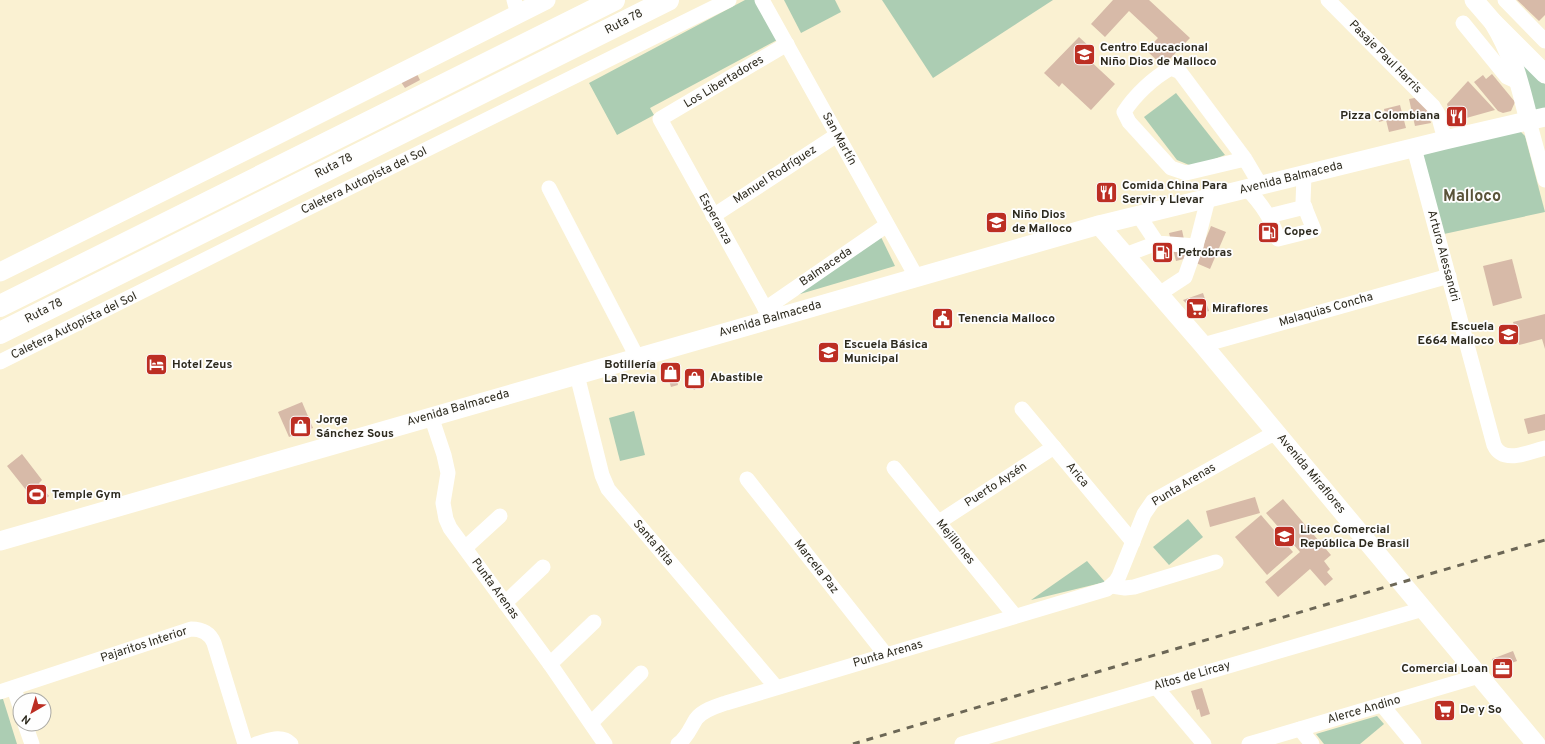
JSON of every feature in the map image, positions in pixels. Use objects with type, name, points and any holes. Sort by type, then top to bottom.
[{"type":"highway","name":"Ruta 78","points":[[0,306],[614,0]]},
{"type":"highway","name":"Ruta 78","points":[[0,333],[668,0]]},
{"type":"highway","points":[[0,297],[67,273]]},
{"type":"highway","points":[[0,342],[56,305]]},
{"type":"main road","points":[[1474,0],[1493,22],[1545,74]]},
{"type":"main road","points":[[0,272],[273,137],[516,7],[538,2]]},
{"type":"main road","points":[[1493,22],[1510,53],[1520,83],[1537,119]]},
{"type":"main road","name":"Avenida Balmaceda","points":[[0,541],[577,375],[768,314],[916,278],[1099,225],[1445,140],[1537,119]]},
{"type":"main road","name":"Avenida Miraflores","points":[[1099,225],[1203,344],[1536,744]]},
{"type":"street","name":"Caletera Autopista del Sol","points":[[0,362],[729,0]]},
{"type":"street","name":"San Martín","points":[[762,0],[916,278]]},
{"type":"street","name":"Pasaje Paul Harris","points":[[1328,0],[1433,106],[1438,114],[1445,140]]},
{"type":"street","points":[[1492,0],[1506,2],[1545,41]]},
{"type":"street","points":[[1463,23],[1507,77],[1520,83]]},
{"type":"street","name":"Los Libertadores","points":[[660,119],[787,44]]},
{"type":"street","points":[[1245,159],[1186,172],[1171,168],[1129,122],[1124,112],[1129,104],[1159,74],[1171,68],[1180,72],[1245,159],[1254,187],[1255,197],[1269,216],[1278,239],[1314,230],[1303,203],[1304,175]]},
{"type":"street","name":"Esperanza","points":[[660,119],[768,314]]},
{"type":"street","points":[[1537,119],[1545,180]]},
{"type":"street","name":"Manuel Rodríguez","points":[[713,216],[837,135]]},
{"type":"street","name":"Arturo Alessandri","points":[[1414,148],[1494,445],[1498,452],[1502,455],[1510,456],[1545,448]]},
{"type":"street","points":[[549,188],[637,357]]},
{"type":"street","points":[[1159,294],[1185,277],[1196,246],[1208,198]]},
{"type":"street","points":[[1269,216],[1305,208]]},
{"type":"street","points":[[1138,216],[1157,243]]},
{"type":"street","name":"Balmaceda","points":[[768,314],[887,225]]},
{"type":"street","points":[[1125,255],[1157,243],[1196,246]]},
{"type":"street","name":"Malaquias Concha","points":[[1203,344],[1449,276]]},
{"type":"street","name":"Santa Rita","points":[[577,375],[602,475],[608,488],[776,687]]},
{"type":"street","name":"Arica","points":[[1022,409],[1133,542]]},
{"type":"street","name":"Punta Arenas","points":[[431,416],[444,455],[448,473],[443,503],[446,519],[450,528],[550,664],[605,744]]},
{"type":"street","name":"Punta Arenas","points":[[678,744],[690,730],[697,718],[709,709],[776,687],[1102,591],[1112,586],[1119,576],[1144,514],[1153,501],[1276,432]]},
{"type":"street","name":"Puerto Aysén","points":[[939,522],[1054,447]]},
{"type":"street","name":"Mejillones","points":[[894,468],[1015,616]]},
{"type":"street","name":"Marcela Paz","points":[[747,479],[886,655]]},
{"type":"street","points":[[465,548],[500,516]]},
{"type":"street","name":"Punta Arenas","points":[[1112,586],[1125,588],[1134,586],[1216,562]]},
{"type":"street","points":[[505,603],[543,567]]},
{"type":"street","name":"Altos de Lircay","points":[[962,744],[1423,609]]},
{"type":"street","points":[[550,664],[594,622]]},
{"type":"street","name":"Pajaritos Interior","points":[[7,690],[192,629],[201,630],[209,635],[214,643],[245,744]]},
{"type":"street","points":[[591,723],[641,673]]},
{"type":"street","name":"Alerce Andino","points":[[1250,744],[1479,676]]},
{"type":"street","points":[[1156,687],[1204,744]]},
{"type":"street","points":[[1382,705],[1414,744]]},
{"type":"street","points":[[1300,729],[1312,744]]},
{"type":"street","points":[[28,732],[32,744]]},
{"type":"street","points":[[256,744],[278,738],[287,740],[291,744]]},
{"type":"green space","points":[[745,0],[758,0],[779,39],[650,108],[654,115],[617,135],[589,83]]},
{"type":"green space","points":[[784,0],[835,0],[841,12],[801,33]]},
{"type":"green space","points":[[882,0],[1053,0],[933,78]]},
{"type":"green space","points":[[1520,60],[1545,84],[1545,109],[1533,113]]},
{"type":"green space","points":[[1176,93],[1225,155],[1194,167],[1177,160],[1144,117]]},
{"type":"green space","points":[[1520,131],[1525,136],[1545,212],[1444,234],[1423,155],[1426,152]]},
{"type":"green space","points":[[880,235],[895,266],[790,297]]},
{"type":"green space","points":[[634,411],[645,455],[620,461],[609,418]]},
{"type":"green space","points":[[1188,519],[1203,537],[1169,565],[1153,547]]},
{"type":"green space","points":[[1087,561],[1105,582],[1031,600]]},
{"type":"green space","points":[[0,699],[3,699],[12,732],[17,744],[0,744]]},
{"type":"green space","points":[[1377,716],[1384,724],[1360,744],[1324,744],[1316,734]]},
{"type":"building","points":[[1113,0],[1149,0],[1190,38],[1163,66],[1146,50],[1158,38],[1129,11],[1105,37],[1091,24]]},
{"type":"building","points":[[1517,0],[1545,0],[1545,15],[1539,21]]},
{"type":"building","points":[[1079,37],[1093,50],[1086,57],[1115,84],[1091,110],[1062,83],[1059,87],[1044,73]]},
{"type":"building","points":[[417,74],[420,80],[405,88],[401,82]]},
{"type":"building","points":[[1492,74],[1515,102],[1511,111],[1503,113],[1498,111],[1474,82],[1483,75],[1486,79]]},
{"type":"building","points":[[1468,81],[1495,110],[1452,122],[1447,104]]},
{"type":"building","points":[[1420,97],[1425,101],[1431,123],[1415,126],[1409,99]]},
{"type":"building","points":[[1400,105],[1406,128],[1389,132],[1386,120],[1379,122],[1377,116],[1385,114],[1384,109]]},
{"type":"building","points":[[1211,226],[1226,232],[1210,269],[1196,263]]},
{"type":"building","points":[[1182,230],[1188,258],[1176,261],[1169,233]]},
{"type":"building","points":[[1512,259],[1522,298],[1493,306],[1483,266]]},
{"type":"building","points":[[1203,293],[1209,311],[1196,314],[1183,300]]},
{"type":"building","points":[[1545,314],[1545,349],[1542,339],[1519,345],[1513,322]]},
{"type":"building","points":[[674,368],[678,385],[671,387],[666,371]]},
{"type":"building","points":[[697,371],[705,383],[694,390],[686,377]]},
{"type":"building","points":[[302,402],[313,428],[289,437],[278,412]]},
{"type":"building","points":[[1545,414],[1545,430],[1528,434],[1524,419]]},
{"type":"building","points":[[22,454],[42,480],[39,483],[49,496],[38,505],[7,466]]},
{"type":"building","points":[[1255,497],[1260,513],[1210,527],[1206,511]]},
{"type":"building","points":[[1283,499],[1331,555],[1324,561],[1330,569],[1327,572],[1333,579],[1325,586],[1310,569],[1278,597],[1265,582],[1300,552],[1266,513]]},
{"type":"building","points":[[1261,515],[1293,552],[1267,575],[1235,537]]},
{"type":"building","name":"Comercial Loan","points":[[1513,651],[1517,661],[1509,664],[1513,674],[1499,679],[1492,659]]},
{"type":"building","points":[[1202,688],[1210,714],[1201,717],[1199,709],[1197,710],[1191,691]]},
{"type":"building","name":"De y So","points":[[1449,702],[1454,708],[1449,712],[1451,714],[1446,718],[1436,706]]},
{"type":"railway","points":[[853,744],[1545,540]]},
{"type":"place","name":"Centro Educacional Niño Dios de Malloco","points":[[1085,55]]},
{"type":"place","name":"Pizza Colombiana","points":[[1456,116]]},
{"type":"place","name":"Comida China Para Servir y Llevar","points":[[1106,193]]},
{"type":"place","name":"Niño Dios de Malloco","points":[[996,222]]},
{"type":"place","name":"Copec","points":[[1269,232]]},
{"type":"place","name":"Petrobras","points":[[1163,253]]},
{"type":"place","name":"Miraflores","points":[[1196,309]]},
{"type":"place","name":"Tenencia Malloco","points":[[942,319]]},
{"type":"place","name":"Escuela E664 Malloco","points":[[1509,334]]},
{"type":"place","name":"Escuela Básica Municipal","points":[[829,352]]},
{"type":"place","name":"Hotel Zeus","points":[[157,365]]},
{"type":"place","name":"Botillería La Previa","points":[[671,372]]},
{"type":"place","name":"Abastible","points":[[694,378]]},
{"type":"place","name":"Jorge Sánchez Sous","points":[[300,427]]},
{"type":"place","name":"Temple Gym","points":[[37,495]]},
{"type":"place","name":"Liceo Comercial República De Brasil","points":[[1284,537]]},
{"type":"place","name":"Comercial Loan","points":[[1503,669]]},
{"type":"place","name":"De y So","points":[[1445,710]]},
{"type":"district","name":"Malloco","points":[[1472,197]]}]
